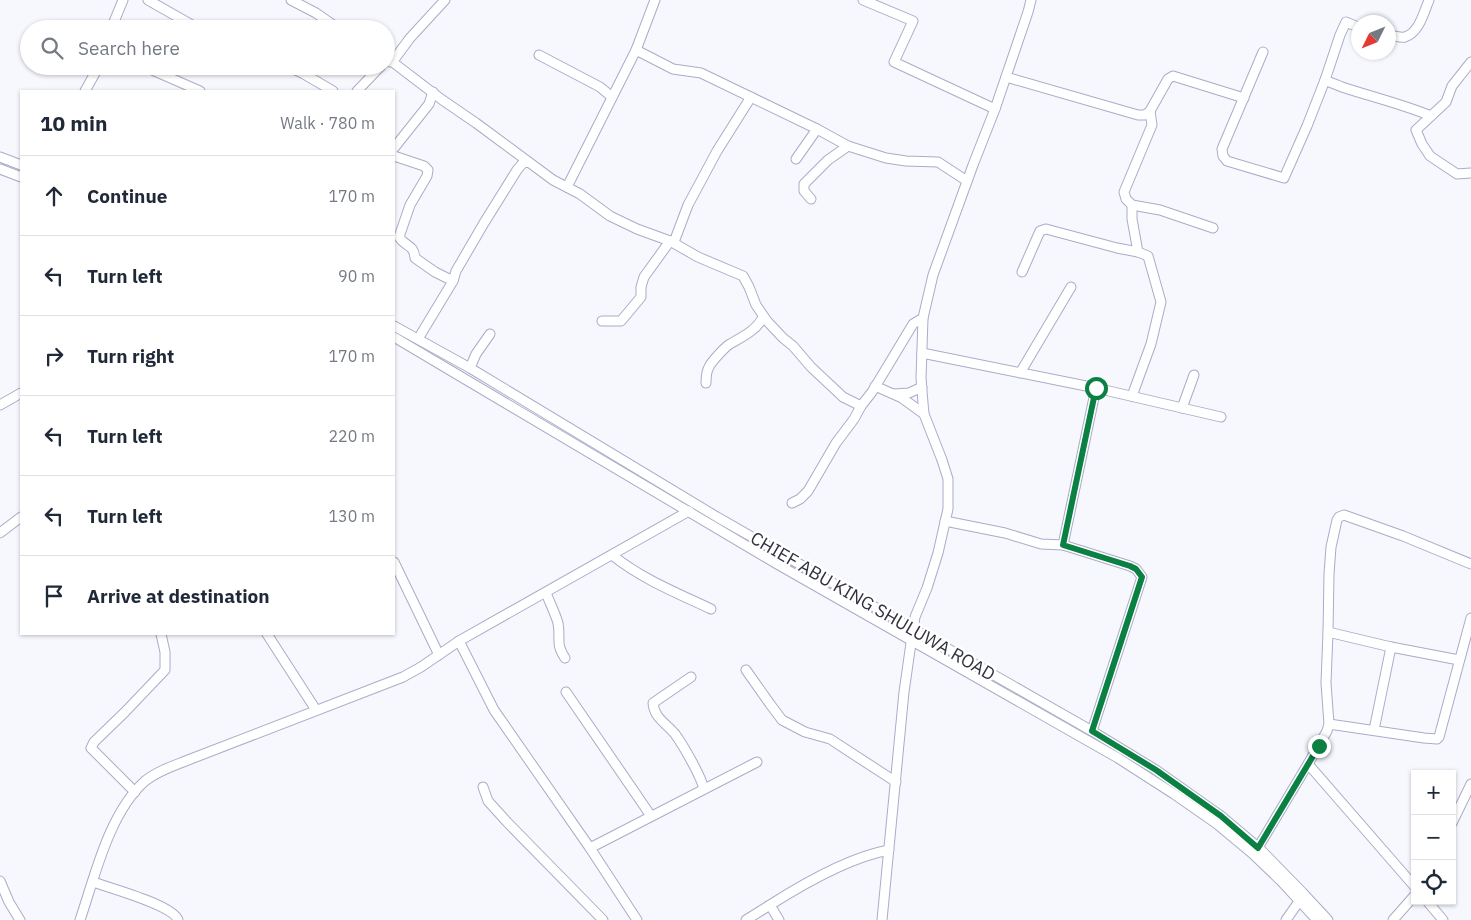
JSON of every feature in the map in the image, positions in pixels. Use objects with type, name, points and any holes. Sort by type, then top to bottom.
[{"type":"street","points":[[115,20],[123,0]]},
{"type":"street","points":[[148,0],[183,20]]},
{"type":"street","points":[[291,0],[326,20]]},
{"type":"street","points":[[395,53],[445,0]]},
{"type":"street","points":[[567,187],[636,50],[655,0]]},
{"type":"street","points":[[863,0],[913,21],[894,62],[995,109]]},
{"type":"street","points":[[882,920],[904,692],[915,616],[927,588],[938,553],[948,502],[948,479],[924,414],[922,387],[923,318],[933,275],[995,109],[1031,0]]},
{"type":"street","points":[[1396,36],[1404,37],[1412,33],[1419,25],[1429,0]]},
{"type":"street","points":[[1263,52],[1222,149],[1223,156],[1227,161],[1284,178],[1307,126],[1340,35],[1346,22],[1351,24]]},
{"type":"street","points":[[636,50],[673,69],[701,73],[848,146],[893,159],[938,162],[967,181]]},
{"type":"street","points":[[539,55],[600,86],[612,97]]},
{"type":"street","points":[[1471,62],[1452,86],[1446,102],[1416,130],[1428,154],[1457,174],[1471,174]]},
{"type":"street","points":[[395,65],[553,180],[580,194],[610,216],[637,230],[672,241],[698,257],[743,276],[750,287],[764,321],[793,346],[811,367],[843,397],[861,406]]},
{"type":"street","points":[[86,90],[94,75]]},
{"type":"street","points":[[164,75],[198,90]]},
{"type":"street","points":[[306,75],[331,90]]},
{"type":"street","points":[[359,90],[373,75]]},
{"type":"street","points":[[1006,77],[1138,115],[1145,115],[1150,111],[1168,79],[1173,76],[1244,98]]},
{"type":"street","points":[[1324,80],[1354,92],[1415,109],[1431,116]]},
{"type":"street","points":[[395,147],[429,104],[433,92]]},
{"type":"street","points":[[602,321],[619,321],[626,316],[641,297],[644,277],[672,241],[717,151],[751,97]]},
{"type":"street","points":[[429,104],[441,99]]},
{"type":"street","points":[[1150,111],[1152,125],[1124,192],[1126,199],[1132,205],[1160,210],[1213,228]]},
{"type":"street","points":[[796,159],[817,129]]},
{"type":"street","points":[[811,200],[804,191],[804,184],[828,160],[848,146]]},
{"type":"street","points":[[395,156],[424,166],[428,170],[427,176],[410,205],[399,237],[402,242],[412,248],[415,258],[435,272],[453,281]]},
{"type":"street","points":[[0,157],[20,165]]},
{"type":"street","points":[[418,339],[453,281],[456,271],[484,223],[517,170],[523,163],[528,162]]},
{"type":"street","points":[[0,169],[20,177]]},
{"type":"street","points":[[1132,205],[1132,219],[1138,252]]},
{"type":"street","points":[[1022,272],[1040,231],[1046,229],[1148,256],[1161,302],[1151,344],[1132,396]]},
{"type":"street","points":[[1020,373],[1071,287]]},
{"type":"street","points":[[792,503],[800,499],[808,491],[836,443],[854,419],[913,324],[923,318]]},
{"type":"street","points":[[706,383],[709,367],[723,349],[764,321]]},
{"type":"street","name":"CHIEF ABU KING SHULUWA ROAD","points":[[395,327],[470,368],[717,517],[1092,731],[1156,770],[1221,816],[1256,851],[1302,892],[1328,920]]},
{"type":"street","points":[[470,368],[476,354],[490,334]]},
{"type":"street","points":[[395,338],[777,564],[1118,758],[1256,851],[1317,920]]},
{"type":"street","points":[[922,353],[1096,388],[1221,418]]},
{"type":"street","points":[[1182,408],[1194,375]]},
{"type":"street","points":[[875,386],[894,394],[924,414]]},
{"type":"street","points":[[894,394],[908,393],[922,387]]},
{"type":"street","points":[[1063,545],[1096,388]]},
{"type":"street","points":[[0,405],[20,394]]},
{"type":"street","points":[[843,397],[854,419]]},
{"type":"street","points":[[571,441],[577,432]]},
{"type":"street","points":[[80,920],[116,819],[146,780],[161,771],[404,677],[459,641],[689,511]]},
{"type":"street","points":[[1256,851],[1327,731],[1329,724],[1326,683],[1329,574],[1331,547],[1337,520],[1344,515],[1403,536],[1471,564]]},
{"type":"street","points":[[0,533],[20,518]]},
{"type":"street","points":[[945,520],[1005,532],[1041,544],[1063,545],[1130,566],[1136,569],[1142,577],[1092,731]]},
{"type":"street","points":[[612,555],[660,586],[710,609]]},
{"type":"street","points":[[395,564],[439,655]]},
{"type":"street","points":[[546,593],[559,628],[559,648],[566,658]]},
{"type":"street","points":[[1329,724],[1437,739],[1471,618]]},
{"type":"street","points":[[1328,632],[1459,660]]},
{"type":"street","points":[[135,792],[91,748],[94,742],[126,712],[164,670],[165,652],[161,635]]},
{"type":"street","points":[[268,635],[316,710]]},
{"type":"street","points":[[459,641],[494,710],[590,848],[637,920]]},
{"type":"street","points":[[1374,730],[1391,646]]},
{"type":"street","points":[[746,670],[782,720],[805,732],[830,739],[896,782]]},
{"type":"street","points":[[691,677],[653,703],[658,718],[679,740],[704,789]]},
{"type":"street","points":[[566,692],[651,816]]},
{"type":"street","points":[[590,848],[757,762]]},
{"type":"street","points":[[1308,764],[1411,883]]},
{"type":"street","points":[[1456,815],[1471,784]]},
{"type":"street","points":[[483,787],[488,800],[507,822],[603,920]]},
{"type":"street","points":[[746,920],[835,870],[874,853],[889,850]]},
{"type":"street","points":[[0,881],[20,920]]},
{"type":"street","points":[[93,882],[170,911],[175,914],[178,920]]},
{"type":"street","points":[[1286,920],[1300,900]]},
{"type":"street","points":[[1393,920],[1411,900]]},
{"type":"street","points":[[770,905],[780,920]]},
{"type":"street","points":[[1430,905],[1443,920]]},
{"type":"route","points":[[1096,388],[1063,545],[1130,566],[1136,569],[1142,577],[1092,731],[1156,770],[1221,816],[1258,848],[1319,746]]}]
